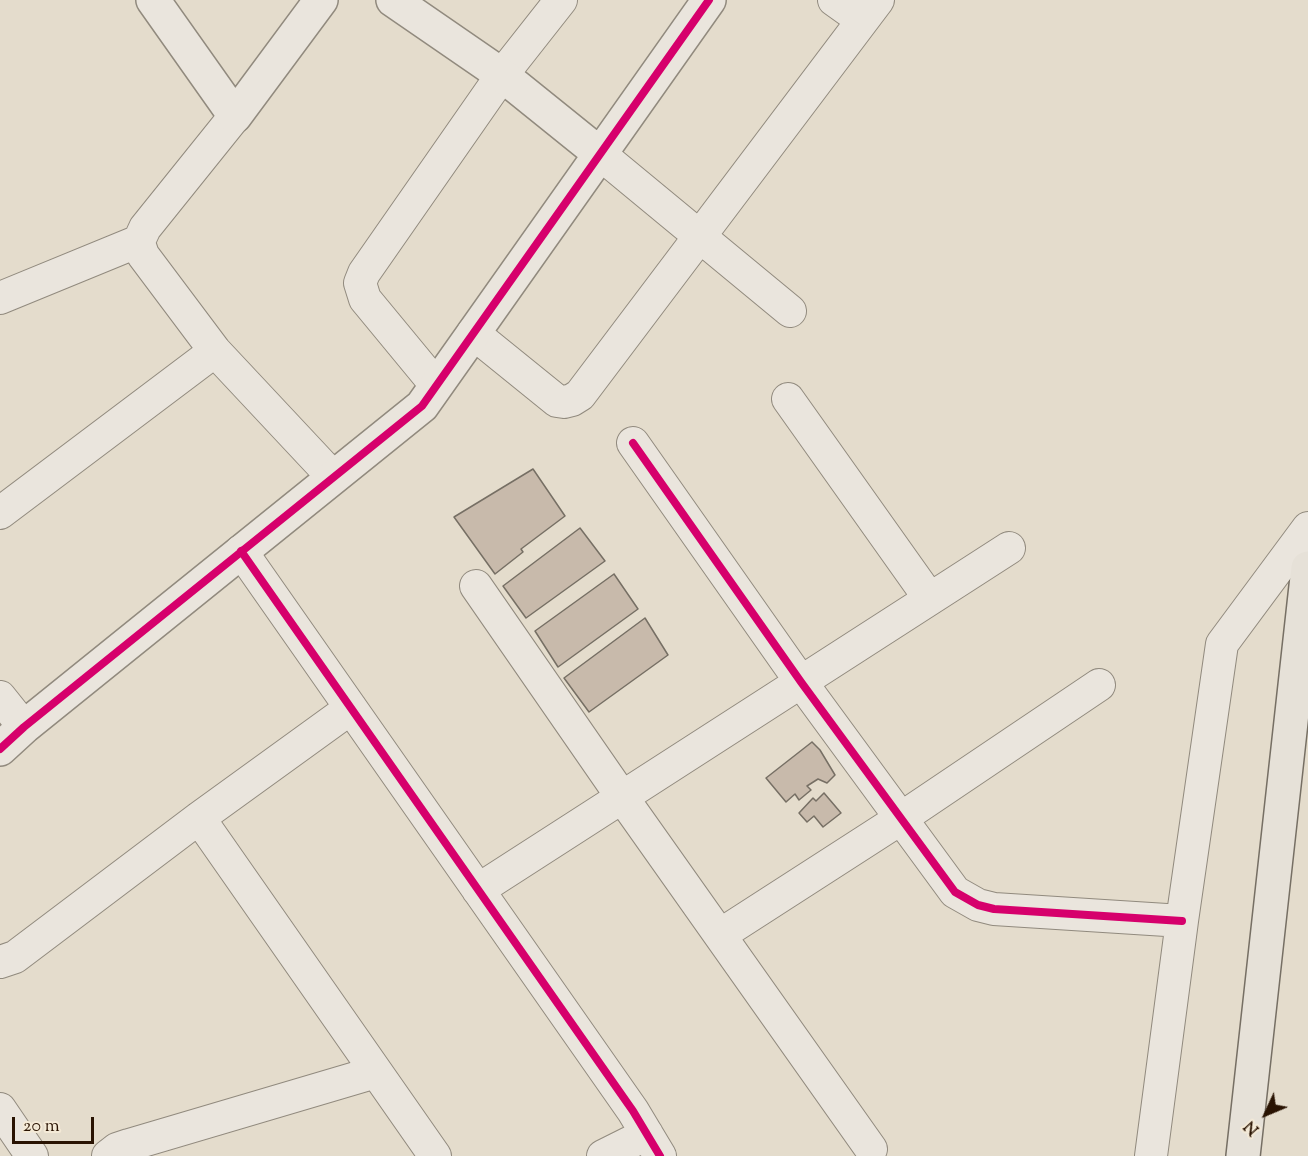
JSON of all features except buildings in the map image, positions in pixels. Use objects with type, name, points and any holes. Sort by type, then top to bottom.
[{"type":"highway","points":[[1243,1156],[1301,697],[1308,568]]},
{"type":"street","points":[[153,0],[235,116]]},
{"type":"street","points":[[321,0],[235,116],[145,228],[139,241],[143,255],[215,351],[333,477]]},
{"type":"street","points":[[393,0],[502,75],[790,311]]},
{"type":"street","points":[[436,385],[364,299],[360,283],[364,273],[502,75],[561,0]]},
{"type":"street","points":[[0,749],[24,727],[422,406],[709,0]]},
{"type":"street","points":[[473,333],[556,401],[572,400],[580,395],[870,10],[834,0]]},
{"type":"street","points":[[0,298],[139,241]]},
{"type":"street","points":[[0,513],[215,351]]},
{"type":"street","points":[[788,399],[930,599]]},
{"type":"street","points":[[633,443],[801,682],[955,892],[978,905],[994,909],[1182,921]]},
{"type":"street","points":[[1151,1156],[1222,644],[1308,528]]},
{"type":"street","points":[[478,890],[1009,548]]},
{"type":"street","points":[[241,551],[633,1111],[653,1145],[603,1156]]},
{"type":"street","points":[[476,586],[871,1149]]},
{"type":"street","points":[[720,935],[900,819],[1099,685]]},
{"type":"street","points":[[0,697],[24,727]]},
{"type":"street","points":[[0,962],[15,957],[199,818],[351,708]]},
{"type":"street","points":[[199,818],[435,1156]]},
{"type":"street","points":[[108,1156],[117,1149],[157,1147],[376,1072]]},
{"type":"street","points":[[0,1109],[32,1156]]},
{"type":"cycle path","points":[[0,749],[24,727],[422,406],[709,0]]},
{"type":"cycle path","points":[[633,443],[801,682],[955,892],[978,905],[994,909],[1182,921]]},
{"type":"cycle path","points":[[241,551],[633,1111],[660,1156]]}]
